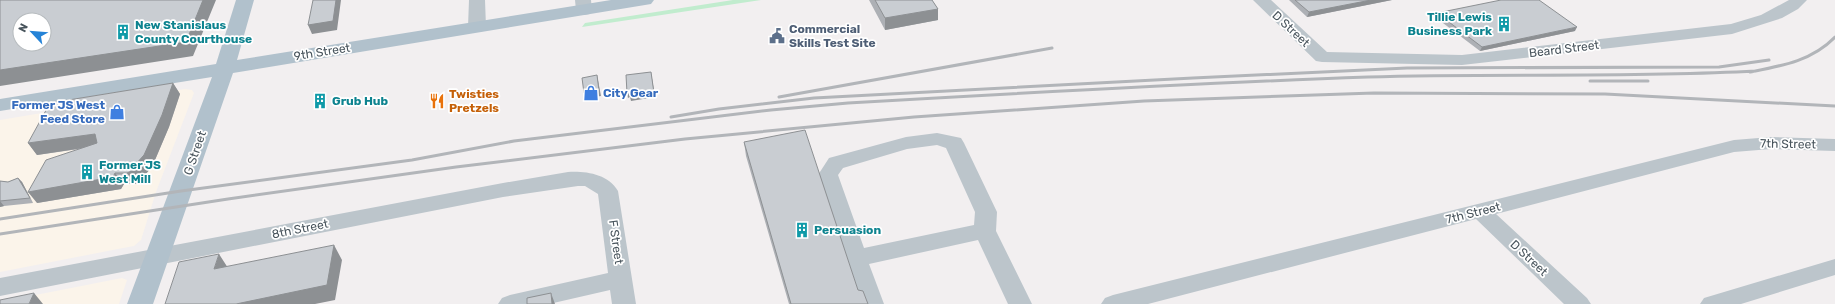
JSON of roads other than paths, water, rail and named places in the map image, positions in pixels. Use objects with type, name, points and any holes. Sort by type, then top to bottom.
[{"type":"main road","name":"G Street","points":[[140,304],[226,67],[245,0]]},
{"type":"main road","name":"9th Street","points":[[0,105],[477,27],[583,5],[645,0]]},
{"type":"street","points":[[477,0],[477,27]]},
{"type":"street","name":"D Street","points":[[1261,0],[1322,58]]},
{"type":"street","name":"Beard Street","points":[[1322,58],[1462,60],[1732,29],[1769,18],[1799,0]]},
{"type":"street","points":[[872,304],[828,175],[836,163],[906,143],[937,139],[954,143],[986,212],[985,231],[1020,304]]},
{"type":"street","name":"7th Street","points":[[1113,304],[1734,146],[1752,143],[1830,148]]},
{"type":"street","name":"8th Street","points":[[0,287],[503,190],[587,179],[599,185]]},
{"type":"street","name":"F Street","points":[[599,185],[608,191],[610,200],[624,304]]},
{"type":"street","name":"D Street","points":[[1480,211],[1579,304]]},
{"type":"street","points":[[857,258],[985,231]]},
{"type":"street","points":[[1712,304],[1835,267]]},
{"type":"street","points":[[510,304],[621,279]]},
{"type":"railway","points":[[1754,71],[1784,65],[1806,57],[1816,52],[1835,37]]},
{"type":"railway","points":[[779,97],[1052,48]]},
{"type":"railway","points":[[671,117],[719,109],[814,98],[1193,78],[1407,68],[1719,67],[1769,60]]},
{"type":"railway","points":[[0,219],[181,191],[412,160],[514,141],[771,110],[848,103],[1303,79],[1465,75],[1611,75],[1754,71]]},
{"type":"railway","points":[[1750,72],[1754,71]]},
{"type":"railway","points":[[1590,81],[1648,81]]},
{"type":"railway","points":[[0,234],[228,199],[456,167],[685,139],[914,117],[1144,101],[1374,93],[1605,94],[1835,106]]},
{"type":"place","name":"Tillie Lewis Business Park","points":[[1504,24]]},
{"type":"place","name":"New Stanislaus County Courthouse","points":[[123,32]]},
{"type":"place","name":"Commercial Skills Test Site","points":[[777,36]]},
{"type":"place","name":"City Gear","points":[[591,93]]},
{"type":"place","name":"Grub Hub","points":[[320,101]]},
{"type":"place","name":"Twisties Pretzels","points":[[437,101]]},
{"type":"place","name":"Former JS West Feed Store","points":[[117,112]]},
{"type":"place","name":"Former JS West Mill","points":[[87,172]]},
{"type":"place","name":"Persuasion","points":[[802,230]]}]
